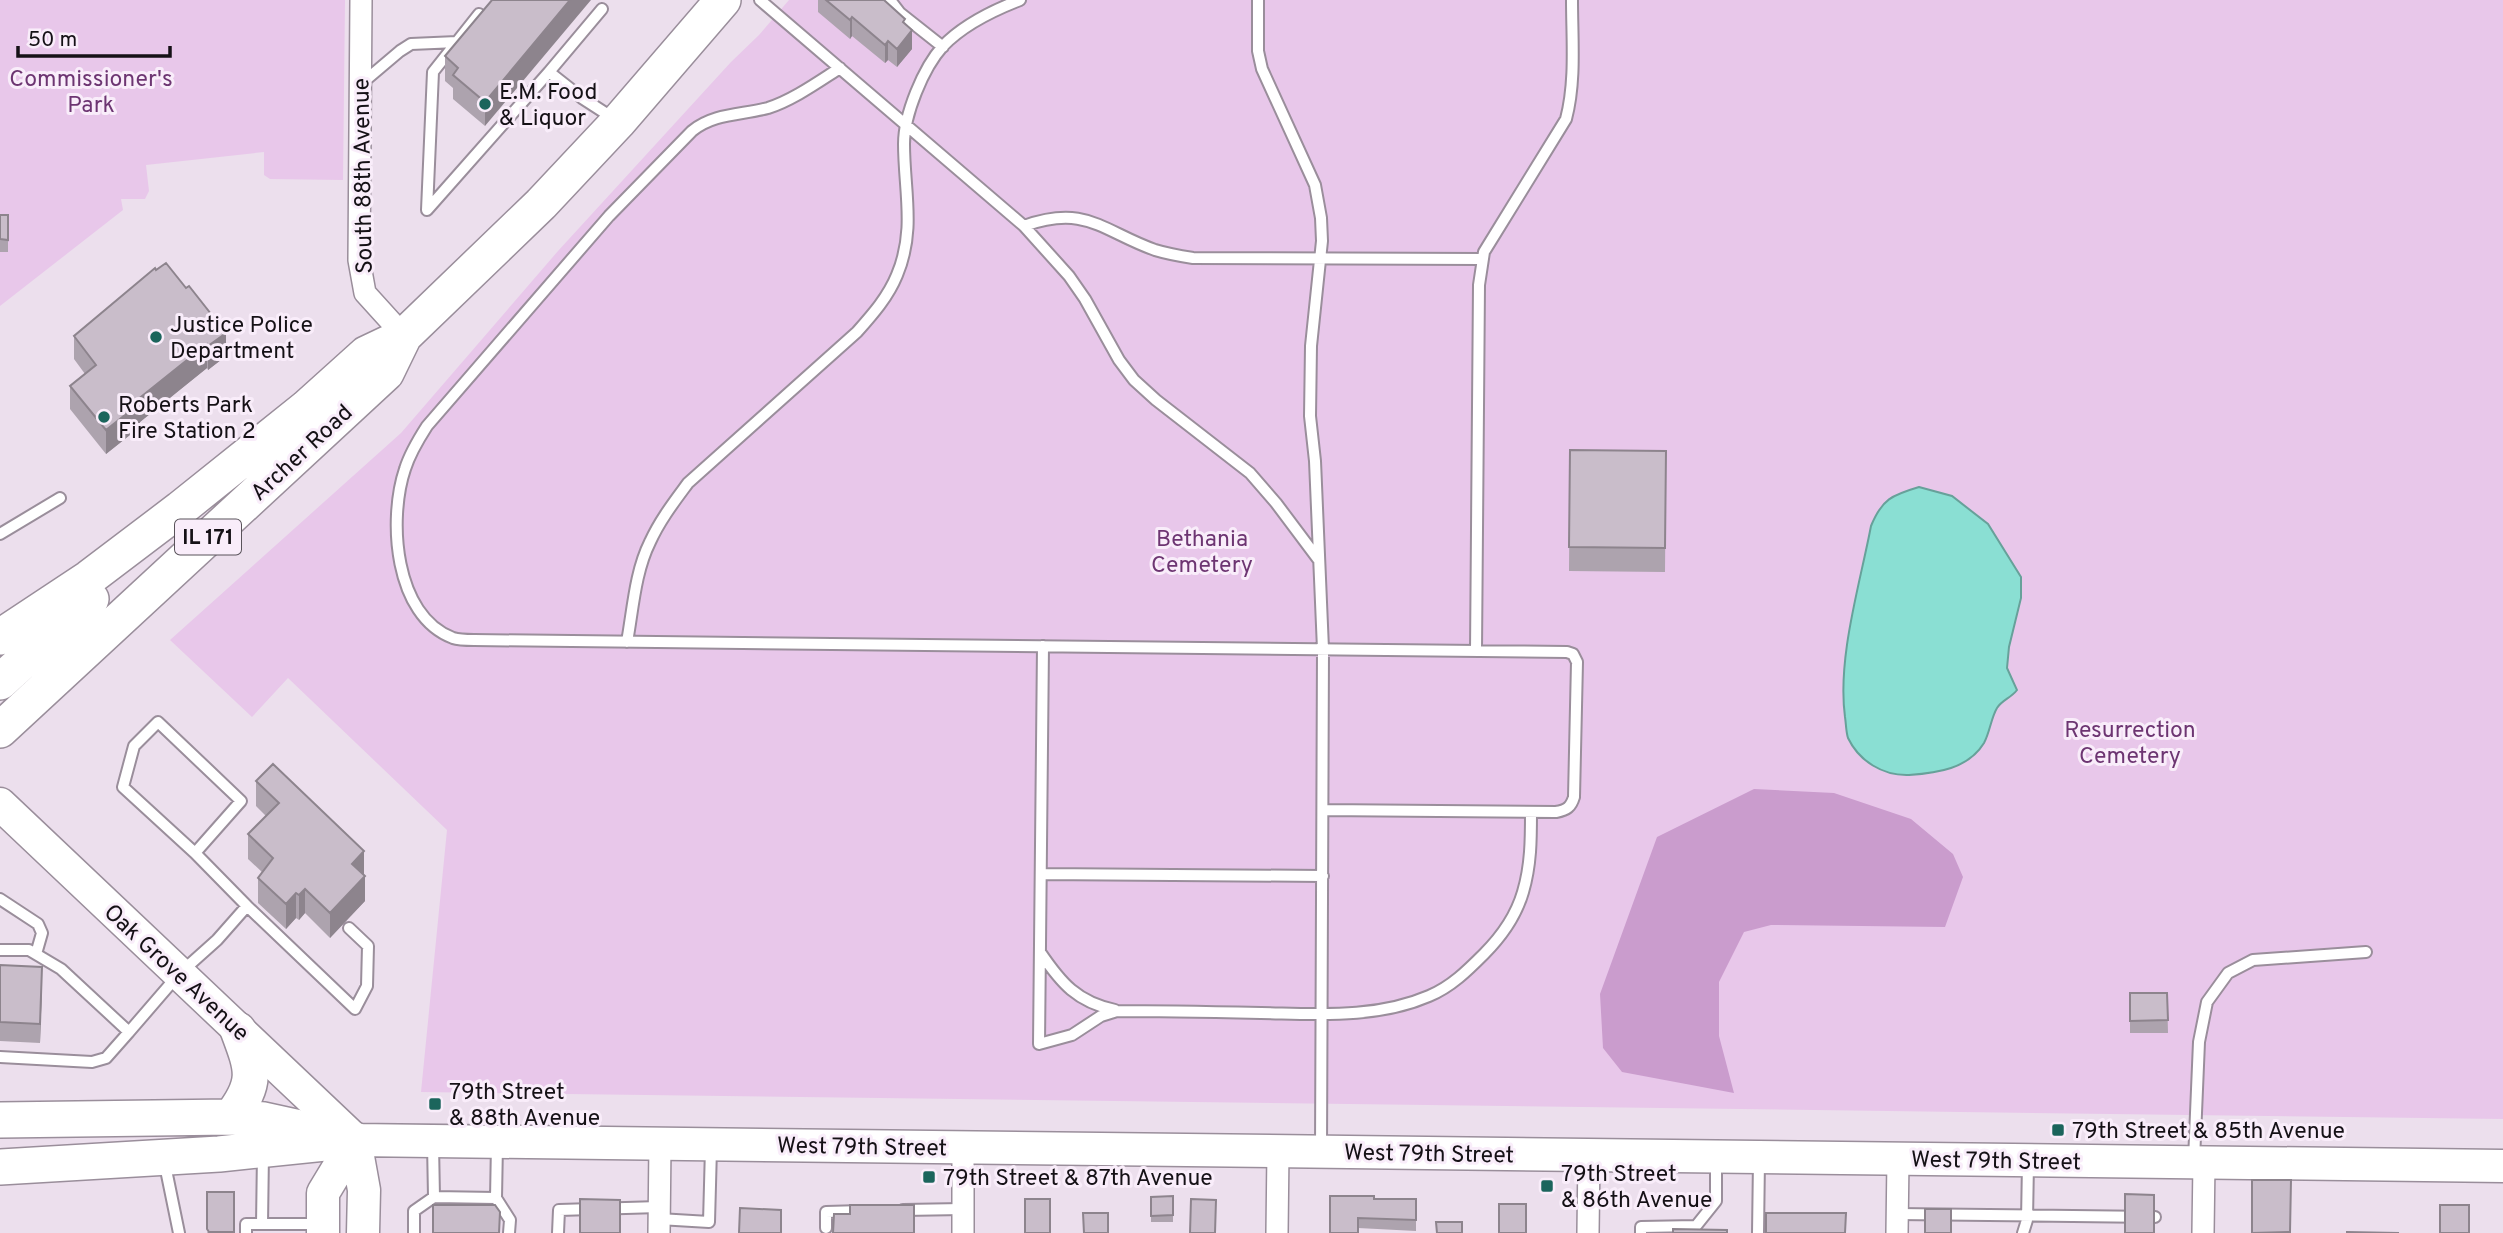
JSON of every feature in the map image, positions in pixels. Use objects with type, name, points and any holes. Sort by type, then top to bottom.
[{"type":"main road","name":"Archer Road","points":[[0,637],[89,578],[180,509],[306,408],[366,354],[404,336],[541,204],[618,122],[723,0]]},
{"type":"main road","name":"Archer Road","points":[[0,730],[386,373],[404,336]]},
{"type":"main road","points":[[0,682],[100,591],[180,509]]},
{"type":"main road","name":"Oak Grove Avenue","points":[[0,804],[355,1140]]},
{"type":"main road","points":[[239,1030],[251,1062],[247,1096],[257,1131]]},
{"type":"main road","points":[[0,1120],[257,1131],[355,1140]]},
{"type":"main road","points":[[0,1167],[163,1157],[257,1131]]},
{"type":"main road","points":[[323,1229],[323,1193],[355,1140]]},
{"type":"main road","points":[[355,1140],[364,1190],[363,1233]]},
{"type":"main road","name":"West 79th Street","points":[[355,1140],[2503,1166]]},
{"type":"street","name":"South 88th Avenue","points":[[361,0],[359,260],[365,293],[404,336]]},
{"type":"street","points":[[659,1219],[660,1144]]},
{"type":"street","points":[[963,1147],[963,1233]]},
{"type":"street","points":[[1278,1151],[1278,1233]]},
{"type":"street","points":[[1588,1233],[1589,1155]]},
{"type":"street","points":[[1897,1224],[1898,1159]]},
{"type":"street","points":[[2199,1162],[2203,1233]]},
{"type":"lane","points":[[760,0],[1024,226],[1069,276],[1119,360],[1134,380],[1250,473],[1318,559]]},
{"type":"lane","points":[[890,0],[900,12],[943,47]]},
{"type":"lane","points":[[626,642],[638,578],[648,544],[666,512],[688,483],[857,332],[880,307],[897,275],[906,242],[909,211],[905,124],[925,73],[943,47],[972,24],[1020,0]]},
{"type":"lane","points":[[1258,0],[1258,51],[1262,69],[1315,185],[1321,218],[1310,379],[1323,649],[1321,1152]]},
{"type":"lane","points":[[1476,651],[1479,285],[1484,253],[1566,119],[1572,83],[1572,0]]},
{"type":"lane","points":[[479,14],[433,72],[427,210],[602,9]]},
{"type":"lane","points":[[360,84],[411,44],[457,42]]},
{"type":"lane","points":[[840,68],[771,107],[717,117],[692,131],[609,216],[427,426],[413,446],[404,470],[398,497],[397,522],[397,545],[402,572],[424,617],[440,631],[454,638],[474,640],[1573,654],[1577,662],[1574,797],[1572,805],[1565,810],[1556,813],[1323,810]]},
{"type":"lane","points":[[549,72],[618,122]]},
{"type":"lane","points":[[1024,226],[1045,219],[1073,217],[1111,228],[1153,249],[1193,258],[1483,259]]},
{"type":"lane","points":[[0,534],[60,498]]},
{"type":"lane","points":[[1043,646],[1039,1044],[1072,1035],[1101,1016],[1117,1011]]},
{"type":"lane","points":[[195,853],[241,801],[158,722],[134,746],[123,787],[355,1009],[367,986],[368,946],[349,928]]},
{"type":"lane","points":[[1040,952],[1056,976],[1069,989],[1098,1007],[1117,1011],[1322,1014],[1370,1012],[1402,1006],[1432,995],[1461,976],[1493,944],[1511,921],[1523,893],[1530,856],[1531,812]]},
{"type":"lane","points":[[1041,874],[1323,876]]},
{"type":"lane","points":[[0,899],[38,924],[42,933],[36,954]]},
{"type":"lane","points":[[0,1058],[92,1062],[106,1058],[179,974],[217,940],[247,906]]},
{"type":"lane","points":[[0,950],[29,950],[61,969],[128,1032]]},
{"type":"lane","points":[[2199,1162],[2199,1042],[2207,1002],[2228,973],[2253,960],[2366,952]]},
{"type":"lane","points":[[257,1131],[262,1224]]},
{"type":"lane","points":[[433,1141],[434,1198]]},
{"type":"lane","points":[[497,1142],[496,1198],[510,1220],[509,1233]]},
{"type":"lane","points":[[558,1233],[559,1210],[709,1222],[711,1144]]},
{"type":"lane","points":[[163,1157],[179,1233]]},
{"type":"lane","points":[[1641,1233],[1641,1227],[1696,1226],[1716,1201],[1716,1157]]},
{"type":"lane","points":[[1758,1233],[1759,1157]]},
{"type":"lane","points":[[2023,1233],[2027,1214],[2028,1160]]},
{"type":"lane","points":[[414,1233],[414,1211],[434,1198],[496,1198]]},
{"type":"lane","points":[[894,1210],[963,1209]]},
{"type":"lane","points":[[826,1228],[826,1212],[881,1211]]},
{"type":"lane","points":[[1897,1224],[2027,1214],[2155,1217]]},
{"type":"lane","points":[[246,1233],[246,1224],[323,1229]]},
{"type":"green space","name":"Commissioner's Park","points":[[0,0],[345,0],[343,180],[270,179],[264,175],[264,152],[146,165],[149,191],[145,199],[121,199],[123,210],[0,306]]},
{"type":"green space","name":"Bethania Cemetery","points":[[789,0],[2503,0],[2503,1119],[421,1092],[447,830],[288,678],[252,717],[170,640],[401,433],[558,251]]},
{"type":"shaded area","points":[[1919,487],[1952,496],[1988,524],[2021,577],[2021,598],[2009,647],[2007,668],[2017,690],[1997,708],[1984,743],[1969,759],[1941,771],[1899,775],[1881,770],[1865,760],[1848,738],[1843,694],[1844,670],[1851,621],[1871,526],[1879,510],[1889,499]]},
{"type":"shaded area","points":[[1754,789],[1834,793],[1911,819],[1953,854],[1963,877],[1945,927],[1771,925],[1744,932],[1719,982],[1719,1036],[1734,1093],[1622,1072],[1603,1048],[1600,994],[1657,837]]},
{"type":"building","points":[[492,0],[570,0],[485,102],[453,75],[458,68],[445,56]]},
{"type":"building","points":[[826,0],[884,0],[905,19],[903,22],[912,30],[897,49],[888,41],[885,45],[852,17],[850,20]]},
{"type":"building","points":[[0,215],[8,215],[8,240],[0,239]]},
{"type":"building","name":"Justice Police Department","points":[[166,263],[186,288],[189,286],[226,333],[208,346],[207,344],[137,400],[140,403],[106,430],[70,386],[96,365],[74,336],[155,268],[156,270]]},
{"type":"building","points":[[1570,450],[1666,451],[1665,548],[1569,547]]},
{"type":"building","points":[[273,764],[364,851],[352,864],[365,876],[330,913],[305,889],[299,895],[296,893],[286,904],[258,878],[273,858],[248,834],[279,803],[256,781]]},
{"type":"building","points":[[0,965],[42,967],[40,1024],[0,1022]]},
{"type":"building","points":[[2130,993],[2167,993],[2168,1020],[2130,1021]]},
{"type":"building","points":[[2252,1180],[2291,1180],[2290,1232],[2252,1233]]},
{"type":"building","points":[[207,1192],[234,1192],[234,1232],[209,1232]]},
{"type":"building","points":[[2125,1194],[2154,1195],[2154,1233],[2125,1233]]},
{"type":"building","points":[[1173,1196],[1173,1215],[1151,1216],[1151,1197]]},
{"type":"building","points":[[1330,1196],[1416,1199],[1416,1220],[1358,1218],[1358,1233],[1330,1233]]},
{"type":"building","points":[[580,1199],[620,1200],[620,1233],[580,1233]]},
{"type":"building","points":[[1025,1199],[1050,1199],[1050,1233],[1025,1233]]},
{"type":"building","points":[[1191,1199],[1216,1200],[1215,1233],[1190,1233]]},
{"type":"building","points":[[1499,1204],[1526,1204],[1526,1233],[1499,1233]]},
{"type":"building","points":[[433,1205],[495,1205],[500,1212],[499,1233],[433,1233]]},
{"type":"building","points":[[850,1205],[914,1205],[914,1233],[833,1233],[834,1214],[850,1214]]},
{"type":"building","points":[[2440,1205],[2469,1205],[2469,1233],[2440,1233]]},
{"type":"building","points":[[740,1208],[781,1210],[781,1233],[739,1233]]},
{"type":"building","points":[[1925,1209],[1951,1209],[1951,1233],[1925,1233]]},
{"type":"building","points":[[1083,1213],[1108,1213],[1108,1233],[1084,1233]]},
{"type":"building","points":[[1766,1213],[1846,1213],[1845,1233],[1766,1233]]},
{"type":"building","points":[[1436,1222],[1462,1222],[1462,1233],[1437,1233]]},
{"type":"building","points":[[1673,1229],[1727,1230],[1727,1233],[1673,1233]]},
{"type":"place","name":"E.M. Food & Liquor","points":[[485,104]]},
{"type":"place","name":"Justice Police Department","points":[[156,337]]},
{"type":"place","name":"Roberts Park Fire Station 2","points":[[104,417]]},
{"type":"place","name":"79th Street & 88th Avenue","points":[[435,1104]]},
{"type":"place","name":"79th Street & 85th Avenue","points":[[2058,1130]]},
{"type":"place","name":"79th Street & 87th Avenue","points":[[929,1177]]},
{"type":"place","name":"79th Street & 86th Avenue","points":[[1547,1186]]},
{"type":"park label","name":"Resurrection Cemetery","points":[[2130,742]]}]
